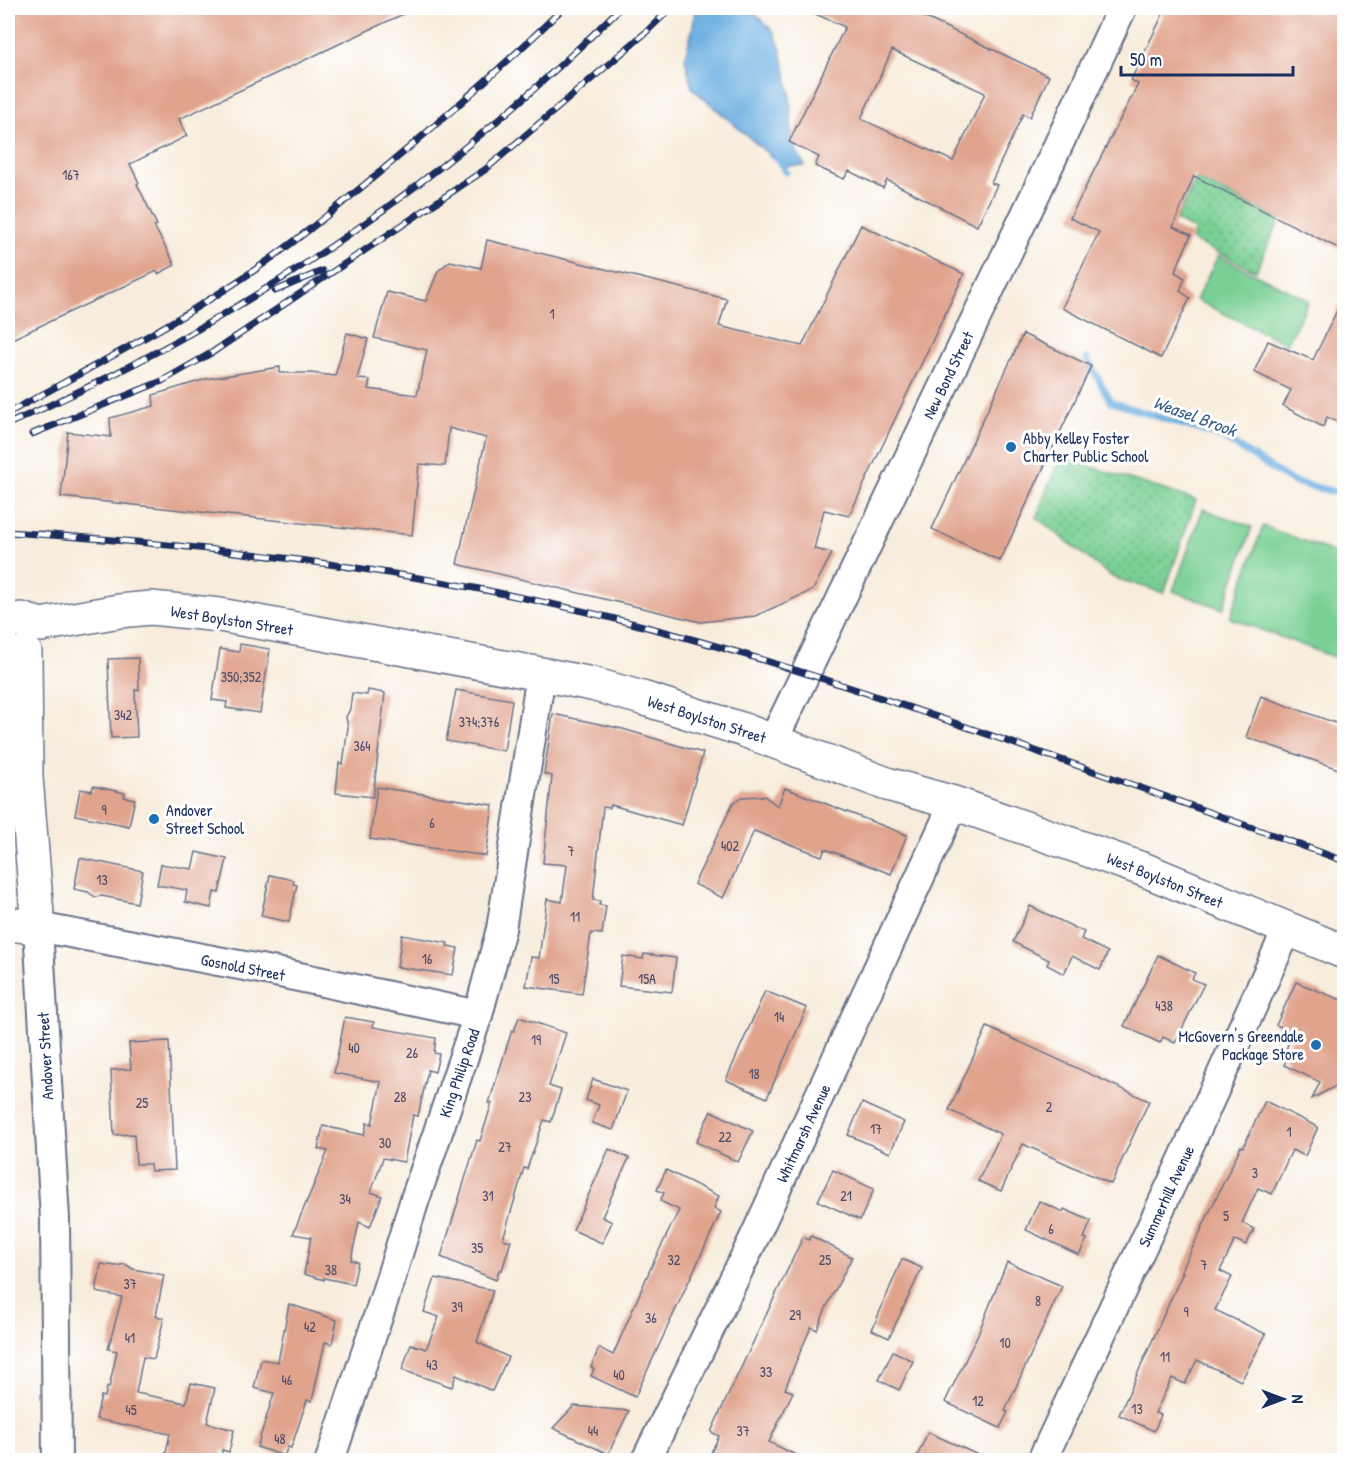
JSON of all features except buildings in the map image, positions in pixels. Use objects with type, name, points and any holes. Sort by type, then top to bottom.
[{"type":"main road","name":"West Boylston Street","points":[[8,623],[21,619],[25,645],[119,611],[151,608],[183,611],[220,615],[592,684],[773,741],[887,784],[954,803],[1145,870],[1344,952]]},
{"type":"main road","name":"Andover Street","points":[[23,926],[26,777],[25,645]]},
{"type":"street","name":"New Bond Street","points":[[773,741],[1122,8]]},
{"type":"street","name":"King Philip Road","points":[[330,1461],[415,1199],[478,1015],[501,929],[541,674]]},
{"type":"street","name":"Whitmarsh Avenue","points":[[646,1461],[754,1238],[954,803]]},
{"type":"street","name":"Gosnold Street","points":[[23,926],[271,971],[478,1015]]},
{"type":"street","name":"Andover Street","points":[[23,926],[55,1219],[57,1461]]},
{"type":"street","name":"Summerhill Avenue","points":[[1042,1461],[1175,1178],[1287,930]]},
{"type":"green space","points":[[1196,179],[1280,219],[1256,271],[1191,240],[1195,230],[1176,221]]},
{"type":"green space","points":[[1218,256],[1309,300],[1287,344],[1196,300]]},
{"type":"green space","points":[[1060,457],[1196,500],[1164,593],[1112,577],[1036,517]]},
{"type":"green space","points":[[1203,509],[1252,527],[1223,609],[1173,591]]},
{"type":"green space","points":[[1263,526],[1344,556],[1344,661],[1230,618]]},
{"type":"water","points":[[695,8],[749,8],[774,32],[781,50],[790,93],[792,142],[805,166],[782,166],[692,88],[685,58]]},
{"type":"waterway","name":"Weasel Brook","points":[[778,159],[786,172]]},
{"type":"waterway","name":"Weasel Brook","points":[[1087,359],[1111,402],[1222,437],[1293,482],[1344,494]]},
{"type":"railway","points":[[8,413],[167,325],[259,267],[425,134],[563,8]]},
{"type":"railway","points":[[8,424],[93,385],[175,342],[256,295],[334,245],[482,134],[552,73],[620,8]]},
{"type":"railway","points":[[32,434],[162,381],[213,352],[486,169],[644,34],[671,8]]},
{"type":"railway","points":[[275,291],[322,271]]},
{"type":"railway","points":[[8,532],[167,545],[325,564],[483,590],[639,625],[740,653],[872,695],[1125,782],[1344,861]]},
{"type":"place","name":"Abby Kelley Foster Charter Public School","points":[[1011,447]]},
{"type":"place","name":"Andover Street School","points":[[154,819]]},
{"type":"place","name":"McGovern's Greendale Package Store","points":[[1316,1045]]}]
